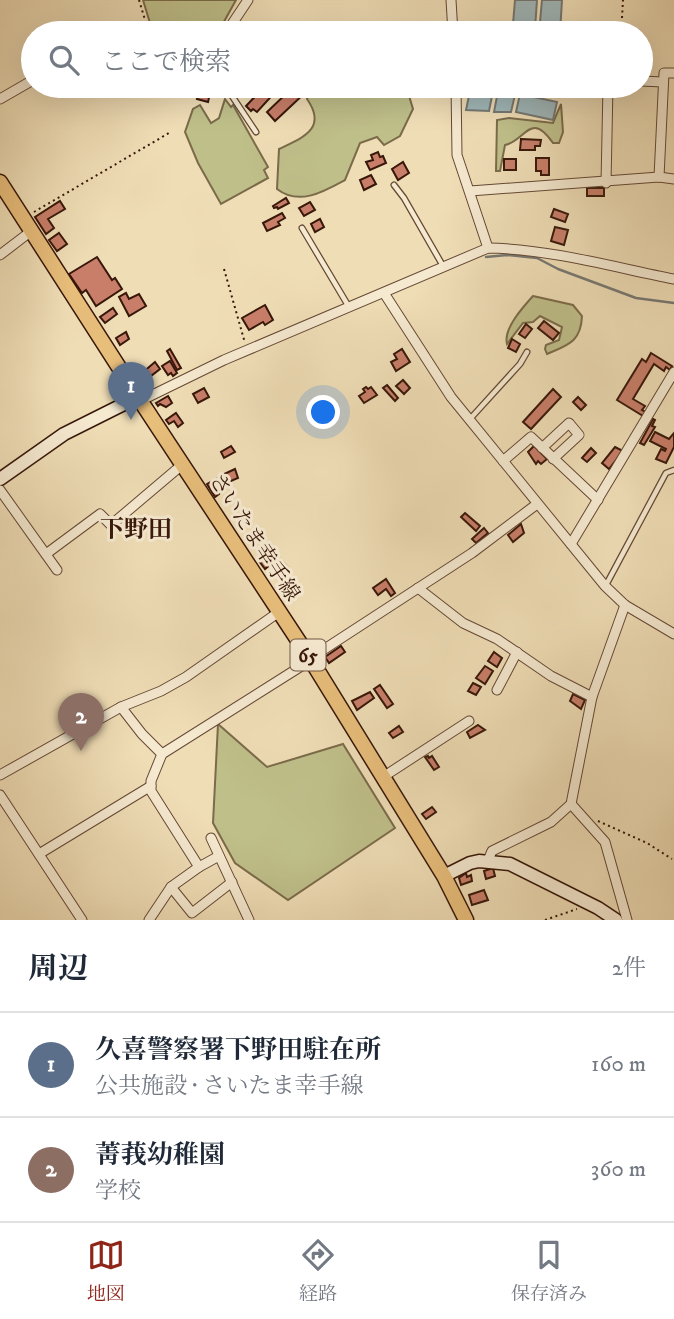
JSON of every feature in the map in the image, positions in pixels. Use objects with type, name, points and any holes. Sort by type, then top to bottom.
[{"type":"main road","name":"さいたま幸手線","points":[[0,182],[26,226],[312,660],[444,876],[466,920]]},
{"type":"street","points":[[234,21],[248,0]]},
{"type":"street","points":[[451,0],[452,21]]},
{"type":"street","points":[[659,177],[664,73],[674,73]]},
{"type":"street","points":[[653,82],[663,82]]},
{"type":"street","points":[[0,99],[21,87]]},
{"type":"street","points":[[456,98],[457,155],[488,248]]},
{"type":"street","points":[[606,183],[608,98]]},
{"type":"street","points":[[470,191],[659,177],[674,179]]},
{"type":"street","points":[[0,255],[26,226]]},
{"type":"street","points":[[0,479],[64,434],[247,350],[488,248],[510,248],[558,256],[674,279]]},
{"type":"street","points":[[384,293],[451,397],[605,586],[625,605],[674,634]]},
{"type":"street","points":[[571,544],[674,372]]},
{"type":"street","points":[[542,448],[569,423],[579,435],[553,458]]},
{"type":"street","points":[[503,461],[531,437],[598,500]]},
{"type":"street","points":[[46,554],[100,514],[111,525],[183,464]]},
{"type":"street","points":[[0,490],[57,570]]},
{"type":"street","points":[[199,867],[156,800],[151,786],[162,754],[312,660],[323,650],[472,553],[537,504]]},
{"type":"street","points":[[418,588],[463,623],[497,639],[551,676],[593,697]]},
{"type":"street","points":[[488,860],[492,851],[551,822],[571,804],[593,697],[625,605]]},
{"type":"street","points":[[0,775],[121,707],[161,691],[186,677],[279,612]]},
{"type":"street","points":[[497,690],[517,652]]},
{"type":"street","points":[[121,707],[162,754]]},
{"type":"street","points":[[383,777],[469,721]]},
{"type":"street","points":[[39,854],[151,786]]},
{"type":"street","points":[[0,794],[78,918]]},
{"type":"street","points":[[571,804],[604,842],[627,920]]},
{"type":"street","points":[[211,838],[249,920]]},
{"type":"street","points":[[149,920],[171,887],[219,856]]},
{"type":"street","points":[[444,876],[470,863],[488,860],[510,864],[616,920]]},
{"type":"street","points":[[171,887],[192,913],[232,882]]},
{"type":"lane","points":[[233,98],[256,132]]},
{"type":"lane","points":[[394,185],[443,267]]},
{"type":"lane","points":[[303,228],[349,308]]},
{"type":"lane","points":[[469,420],[520,364],[527,352]]},
{"type":"lane","points":[[605,586],[666,473],[674,470]]},
{"type":"path","points":[[139,0],[145,21]]},
{"type":"path","points":[[622,18],[623,0]]},
{"type":"path","points":[[26,226],[169,134]]},
{"type":"path","points":[[224,269],[247,350]]},
{"type":"path","points":[[582,816],[647,843],[672,859]]},
{"type":"path","points":[[545,920],[590,904]]},
{"type":"green space","points":[[143,0],[236,0],[224,21],[149,21]]},
{"type":"green space","points":[[410,98],[413,109],[400,136],[384,145],[377,137],[360,143],[345,180],[328,189],[302,197],[285,194],[277,189],[279,149],[310,131],[315,118],[307,99]]},
{"type":"green space","points":[[225,99],[231,107],[233,105],[268,167],[264,170],[268,178],[221,204],[198,163],[185,132],[193,109],[200,105],[211,123],[219,118]]},
{"type":"green space","points":[[561,104],[563,132],[559,143],[553,143],[539,129],[528,130],[505,145],[500,171],[496,171],[497,120],[509,118],[553,123]]},
{"type":"green space","points":[[533,296],[573,305],[582,316],[576,337],[547,354],[546,345],[559,340],[562,327],[540,316],[533,322],[523,323],[507,344],[511,325]]},
{"type":"green space","points":[[218,724],[267,767],[343,744],[395,828],[288,900],[235,863],[213,823]]},
{"type":"water","points":[[515,0],[537,0],[536,21],[513,21]]},
{"type":"water","points":[[542,0],[562,0],[561,21],[540,21]]},
{"type":"water","points":[[468,98],[492,98],[489,111],[466,110]]},
{"type":"water","points":[[497,98],[514,98],[511,112],[494,112]]},
{"type":"water","points":[[519,98],[557,102],[553,120],[516,112]]},
{"type":"building","points":[[254,98],[270,98],[257,112],[246,106]]},
{"type":"building","points":[[282,98],[300,98],[275,121],[267,112]]},
{"type":"building","points":[[521,139],[541,140],[540,146],[535,146],[535,150],[520,150]]},
{"type":"building","points":[[378,152],[386,163],[370,170],[366,162],[373,160],[371,155]]},
{"type":"building","points":[[536,158],[549,158],[549,175],[541,175],[541,171],[536,171]]},
{"type":"building","points":[[504,159],[516,159],[516,170],[504,170]]},
{"type":"building","points":[[403,162],[409,173],[398,180],[392,169]]},
{"type":"building","points":[[371,175],[376,184],[364,190],[360,180]]},
{"type":"building","points":[[587,188],[604,188],[604,196],[587,196]]},
{"type":"building","points":[[286,198],[289,203],[278,209],[274,208],[273,206]]},
{"type":"building","points":[[60,201],[65,209],[48,219],[54,228],[46,234],[35,217]]},
{"type":"building","points":[[310,202],[315,210],[304,216],[299,208]]},
{"type":"building","points":[[554,209],[568,214],[565,222],[551,217]]},
{"type":"building","points":[[282,213],[285,218],[278,222],[280,225],[267,231],[263,223]]},
{"type":"building","points":[[320,219],[324,227],[315,232],[311,224]]},
{"type":"building","points":[[555,227],[568,230],[564,245],[551,241]]},
{"type":"building","points":[[59,233],[67,244],[57,251],[49,240]]},
{"type":"building","points":[[97,257],[112,280],[115,278],[122,289],[96,306],[86,290],[82,293],[69,274]]},
{"type":"building","points":[[126,293],[129,299],[139,294],[146,306],[129,316],[119,297]]},
{"type":"building","points":[[265,305],[273,320],[249,330],[242,318]]},
{"type":"building","points":[[113,308],[117,314],[105,323],[100,317]]},
{"type":"building","points":[[544,321],[559,333],[553,340],[538,328]]},
{"type":"building","points":[[526,324],[532,329],[525,338],[519,334]]},
{"type":"building","points":[[126,332],[129,339],[120,345],[116,338]]},
{"type":"building","points":[[512,339],[520,344],[516,352],[508,348]]},
{"type":"building","points":[[170,349],[181,368],[177,370],[167,351]]},
{"type":"building","points":[[402,349],[410,362],[396,371],[391,362],[397,359],[394,354]]},
{"type":"building","points":[[651,353],[672,366],[670,370],[666,367],[664,371],[654,364],[633,399],[645,406],[642,410],[646,412],[643,416],[617,400],[642,359],[646,362]]},
{"type":"building","points":[[170,361],[177,373],[173,376],[171,373],[168,375],[162,366]]},
{"type":"building","points":[[155,362],[160,369],[147,379],[142,373]]},
{"type":"building","points":[[403,380],[410,388],[404,394],[396,386]]},
{"type":"building","points":[[387,385],[398,398],[395,401],[383,388]]},
{"type":"building","points":[[371,387],[377,395],[364,403],[359,396],[365,392],[363,389]]},
{"type":"building","points":[[204,388],[209,397],[198,403],[193,394]]},
{"type":"building","points":[[553,389],[561,397],[531,429],[523,422]]},
{"type":"building","points":[[168,396],[172,403],[166,407],[160,404],[158,406],[156,403]]},
{"type":"building","points":[[578,397],[586,405],[581,410],[573,402]]},
{"type":"building","points":[[176,413],[183,423],[178,427],[174,421],[169,424],[166,420]]},
{"type":"building","points":[[653,419],[655,420],[652,426],[655,427],[644,445],[640,443]]},
{"type":"building","points":[[655,432],[669,439],[674,433],[674,447],[666,463],[656,459],[661,449],[666,449],[650,441]]},
{"type":"building","points":[[231,446],[235,452],[224,458],[221,452]]},
{"type":"building","points":[[534,446],[547,459],[541,464],[538,461],[536,464],[528,452]]},
{"type":"building","points":[[615,447],[623,451],[609,469],[602,463]]},
{"type":"building","points":[[591,448],[596,453],[587,462],[582,458]]},
{"type":"building","points":[[235,469],[238,478],[224,484],[220,476]]},
{"type":"building","points":[[216,479],[220,487],[216,489],[219,494],[215,497],[207,484]]},
{"type":"building","points":[[465,513],[480,526],[476,531],[461,517]]},
{"type":"building","points":[[521,524],[524,533],[513,542],[508,535]]},
{"type":"building","points":[[484,528],[488,533],[476,543],[472,539]]},
{"type":"building","points":[[272,551],[288,567],[278,574],[271,564],[265,569],[259,561]]},
{"type":"building","points":[[386,579],[395,593],[391,596],[386,589],[378,595],[373,588]]},
{"type":"building","points":[[341,646],[345,652],[329,663],[325,657]]},
{"type":"building","points":[[494,652],[502,658],[497,667],[488,661]]},
{"type":"building","points":[[485,666],[493,671],[485,684],[476,678]]},
{"type":"building","points":[[473,683],[481,687],[476,695],[468,691]]},
{"type":"building","points":[[380,685],[393,704],[387,708],[374,689]]},
{"type":"building","points":[[370,692],[374,698],[357,710],[352,701]]},
{"type":"building","points":[[573,694],[585,700],[581,709],[570,701]]},
{"type":"building","points":[[478,725],[485,730],[470,738],[467,732]]},
{"type":"building","points":[[399,726],[403,732],[393,738],[389,733]]},
{"type":"building","points":[[432,756],[439,767],[434,770],[425,757]]},
{"type":"building","points":[[432,807],[436,812],[426,819],[422,814]]},
{"type":"building","points":[[493,868],[495,876],[486,879],[484,871]]},
{"type":"building","points":[[466,873],[467,877],[471,875],[472,881],[461,885],[459,878]]},
{"type":"building","points":[[484,890],[488,900],[472,905],[469,895]]},
{"type":"waterway","points":[[486,257],[507,255],[537,258],[558,269],[636,298],[674,303]]},
{"type":"place","name":"久喜警察署下野田駐在所","points":[[131,420]]},
{"type":"place","name":"菁莪幼稚園","points":[[81,751]]},
{"type":"district","name":"下野田","points":[[136,529]]}]
